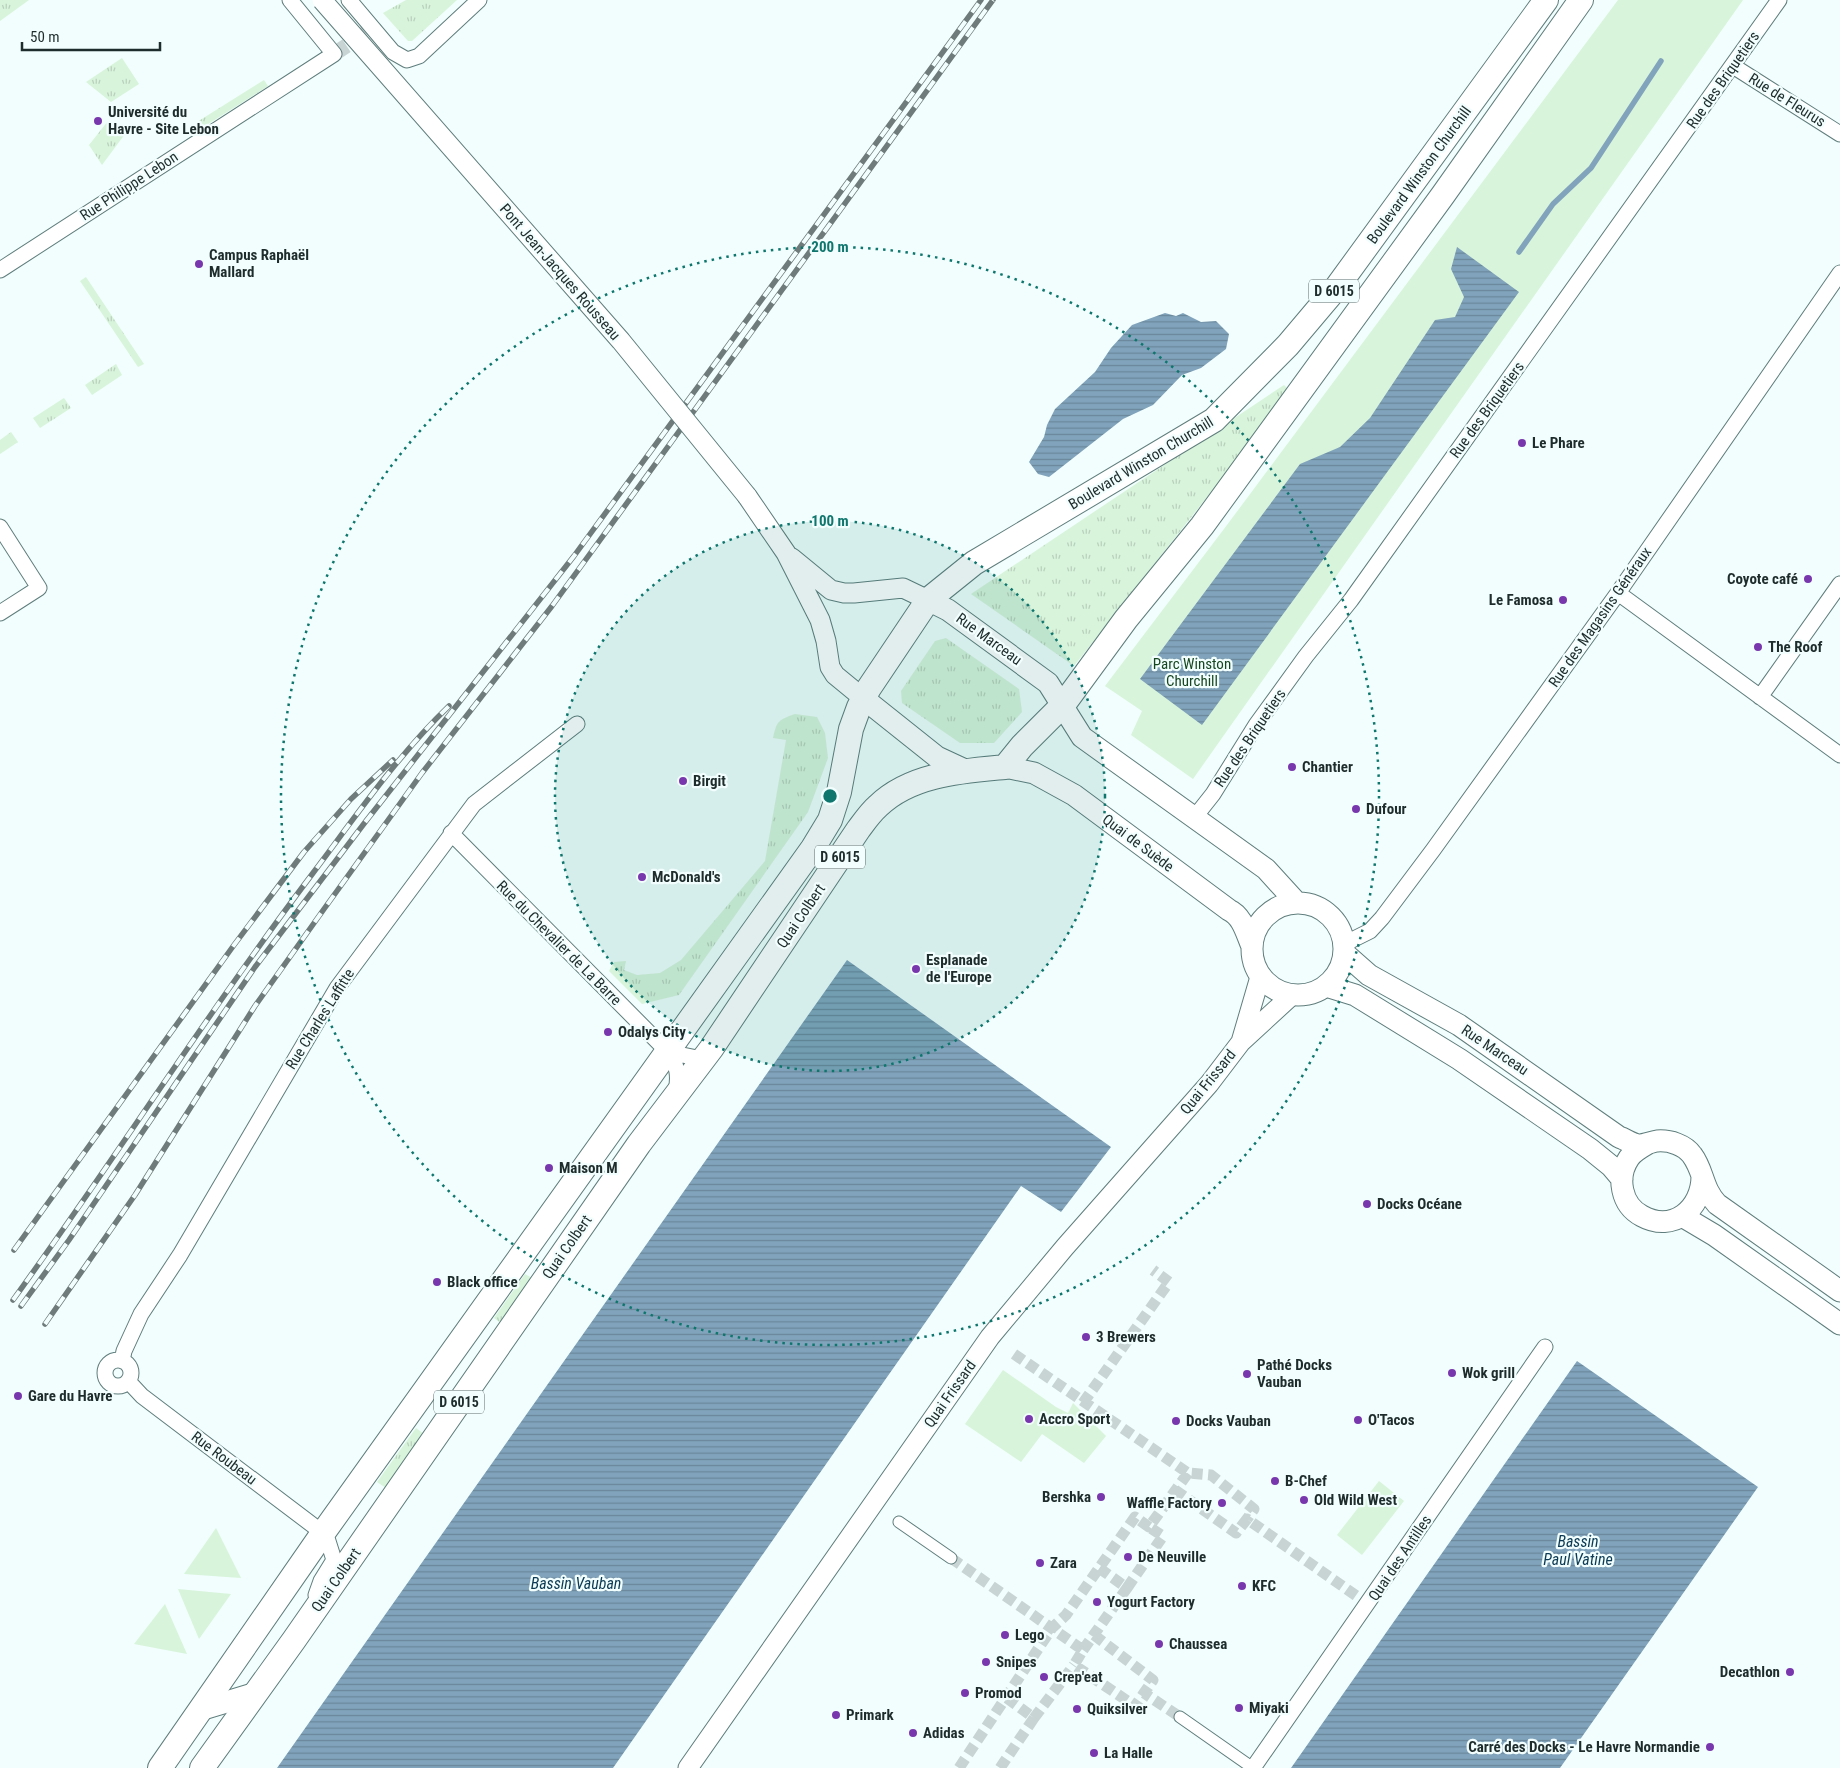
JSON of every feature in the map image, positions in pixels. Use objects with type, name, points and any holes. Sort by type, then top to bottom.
[{"type":"main road","name":"Boulevard Winston Churchill","points":[[814,848],[830,820],[839,792],[851,729],[863,698],[928,600],[974,563],[1214,420],[1288,345],[1337,287],[1546,0]]},
{"type":"main road","name":"Boulevard Winston Churchill","points":[[1005,767],[1022,746],[1063,705],[1126,619],[1202,526],[1443,195],[1581,0]]},
{"type":"main road","name":"Rue Marceau","points":[[928,600],[948,610],[1048,683],[1063,705]]},
{"type":"main road","points":[[863,698],[937,757],[965,770],[1005,767]]},
{"type":"main road","points":[[1063,705],[1082,737],[1266,869],[1297,902]]},
{"type":"main road","name":"Quai de Suède","points":[[1005,767],[1034,773],[1074,795],[1234,912],[1242,922],[1251,944]]},
{"type":"main road","name":"Quai Colbert","points":[[202,1768],[639,1144],[711,1049],[858,830],[878,806],[896,792],[913,783],[965,770]]},
{"type":"main road","name":"Quai Colbert","points":[[160,1768],[322,1533],[814,848]]},
{"type":"main road","points":[[1297,902],[1311,904],[1323,910],[1334,919],[1341,931],[1344,949],[1342,966],[1336,977],[1326,986],[1316,993],[1304,996],[1291,996],[1269,986],[1260,977],[1252,958],[1251,944],[1256,929],[1265,916],[1285,904],[1297,902]]},
{"type":"main road","name":"Rue Marceau","points":[[1344,949],[1369,975],[1459,1025],[1620,1137],[1637,1144],[1658,1141],[1670,1142],[1686,1148],[1697,1162],[1710,1196],[1717,1204],[1840,1290]]},
{"type":"main road","name":"Rue Marceau","points":[[1326,986],[1355,994],[1459,1059],[1590,1149],[1612,1166],[1622,1179],[1622,1190],[1626,1200],[1641,1216],[1654,1221],[1668,1221],[1682,1216]]},
{"type":"main road","points":[[1622,1179],[1624,1168],[1629,1158],[1647,1144]]},
{"type":"main road","points":[[1702,1176],[1702,1188],[1698,1199],[1691,1209],[1682,1216],[1714,1235],[1840,1324]]},
{"type":"main road","points":[[200,1710],[256,1693]]},
{"type":"street","name":"Rue Philippe Lebon","points":[[0,270],[334,54],[290,0]]},
{"type":"street","name":"Pont Jean-Jacques Rousseau","points":[[322,0],[620,341],[747,496],[786,553],[820,620],[830,667],[835,675],[863,698]]},
{"type":"street","points":[[349,0],[393,52],[407,60],[419,56],[479,0]]},
{"type":"street","name":"Rue des Briquetiers","points":[[1194,818],[1218,787],[1261,717],[1306,656],[1351,600],[1779,0]]},
{"type":"street","name":"Rue de Fleurus","points":[[1733,66],[1840,134]]},
{"type":"street","name":"Rue des Magasins Généraux","points":[[1344,949],[1370,931],[1382,918],[1433,850],[1618,593],[1840,274]]},
{"type":"street","points":[[0,527],[39,588],[0,613]]},
{"type":"street","name":"Pont Jean-Jacques Rousseau","points":[[786,553],[831,590],[854,593],[903,588]]},
{"type":"street","points":[[1760,697],[1840,584]]},
{"type":"street","name":"Rue Marceau","points":[[903,588],[928,600]]},
{"type":"street","points":[[1618,593],[1840,755]]},
{"type":"street","name":"Rue Charles Laffitte","points":[[122,1361],[124,1352],[141,1314],[180,1255],[337,988],[474,804],[577,724]]},
{"type":"street","name":"Rue du Chevalier de La Barre","points":[[451,833],[668,1052]]},
{"type":"street","name":"Quai Frissard","points":[[1241,1042],[1260,977]]},
{"type":"street","name":"Quai Frissard","points":[[688,1768],[990,1337],[1065,1247],[1209,1084],[1241,1042],[1291,996]]},
{"type":"street","points":[[668,1052],[697,1058],[711,1049]]},
{"type":"street","points":[[668,1052],[674,1060],[677,1070],[678,1081],[674,1097]]},
{"type":"street","name":"Quai des Antilles","points":[[1253,1768],[1545,1347]]},
{"type":"street","points":[[114,1360],[122,1361],[129,1366],[131,1374],[124,1385],[115,1386],[106,1377],[106,1368],[114,1360]]},
{"type":"street","name":"Rue Roubeau","points":[[128,1381],[142,1396],[322,1533]]},
{"type":"street","points":[[899,1522],[951,1558]]},
{"type":"street","points":[[313,1612],[314,1598],[321,1581],[334,1560],[328,1541],[322,1533]]},
{"type":"street","points":[[1180,1717],[1253,1768]]},
{"type":"green space","points":[[0,0],[29,0],[0,21]]},
{"type":"green space","points":[[406,0],[457,0],[412,41],[408,41],[383,13]]},
{"type":"green space","name":"Parc Winston Churchill","points":[[1618,0],[1743,0],[1193,779],[1131,735],[1142,711],[1105,686]]},
{"type":"green space","points":[[122,58],[139,84],[111,102],[86,82]]},
{"type":"green space","points":[[264,80],[268,86],[202,128],[197,122]]},
{"type":"green space","points":[[108,121],[125,134],[102,165],[89,145]]},
{"type":"green space","points":[[86,277],[144,364],[138,367],[80,281]]},
{"type":"green space","points":[[116,364],[122,375],[92,395],[85,385]]},
{"type":"green space","points":[[1284,385],[1288,389],[1248,445],[1074,666],[971,594]]},
{"type":"green space","points":[[64,398],[71,408],[40,428],[33,418]]},
{"type":"green space","points":[[11,432],[18,442],[0,454],[0,440]]},
{"type":"green space","points":[[946,638],[1019,689],[1022,712],[994,743],[960,743],[902,703],[901,691],[935,641]]},
{"type":"green space","points":[[795,714],[817,717],[825,733],[828,758],[808,812],[679,995],[642,1004],[609,971],[614,962],[626,961],[624,970],[637,975],[660,973],[681,960],[765,861],[786,740],[773,738],[779,722]]},
{"type":"green space","points":[[525,1274],[534,1279],[502,1324],[494,1318]]},
{"type":"green space","name":"Accro Sport","points":[[1003,1370],[1056,1407],[1068,1413],[1073,1403],[1106,1436],[1084,1463],[1042,1434],[1021,1462],[965,1424]]},
{"type":"green space","points":[[416,1428],[424,1434],[386,1488],[377,1482]]},
{"type":"green space","points":[[1379,1481],[1404,1501],[1362,1555],[1337,1535]]},
{"type":"green space","points":[[216,1528],[241,1578],[184,1574]]},
{"type":"green space","points":[[178,1589],[231,1594],[199,1639]]},
{"type":"green space","points":[[165,1604],[187,1654],[134,1644]]},
{"type":"water","points":[[1457,247],[1519,292],[1202,725],[1140,679],[1300,464],[1340,447],[1370,418],[1435,320],[1455,317],[1464,297],[1451,269]]},
{"type":"water","points":[[1165,313],[1176,316],[1183,313],[1201,322],[1216,321],[1229,334],[1226,349],[1201,368],[1182,375],[1153,405],[1123,419],[1049,477],[1038,474],[1029,462],[1044,437],[1047,425],[1055,409],[1095,372],[1111,348],[1132,325]]},
{"type":"water","name":"Bassin Vauban","points":[[847,960],[1111,1147],[1061,1212],[1021,1186],[613,1768],[277,1768]]},
{"type":"water","name":"Bassin Paul Vatine","points":[[1577,1361],[1758,1487],[1560,1768],[1291,1768]]},
{"type":"waterway","points":[[1519,252],[1553,204],[1591,168],[1661,61]]},
{"type":"tunnel","points":[[334,54],[372,29]]},
{"type":"tunnel","points":[[1083,1403],[1169,1282],[1153,1270]]},
{"type":"tunnel","points":[[1014,1354],[1188,1473],[1211,1475],[1254,1509],[1247,1519]]},
{"type":"tunnel","points":[[959,1768],[1052,1628],[1066,1615],[1135,1517],[1149,1527],[1188,1473]]},
{"type":"tunnel","points":[[1175,1490],[1236,1533],[1247,1519],[1368,1604]]},
{"type":"tunnel","points":[[1127,1588],[1163,1536],[1149,1527]]},
{"type":"tunnel","points":[[951,1558],[1083,1650],[1074,1665],[1135,1706],[1144,1693],[1180,1717]]},
{"type":"tunnel","points":[[1083,1650],[1127,1588],[1099,1568]]},
{"type":"tunnel","points":[[1094,1635],[1153,1680],[1144,1693]]},
{"type":"tunnel","points":[[1007,1698],[1034,1718],[1074,1665]]},
{"type":"tunnel","points":[[1000,1768],[1034,1718]]},
{"type":"railway","points":[[21,1306],[69,1240],[255,967],[366,821],[574,556],[981,0]]},
{"type":"railway","points":[[45,1324],[135,1195],[255,1006],[324,909],[422,773],[552,606],[993,0]]},
{"type":"railway","points":[[13,1300],[274,925],[378,787],[412,745],[449,706]]},
{"type":"railway","points":[[14,1250],[234,945],[304,852],[351,799],[393,760]]},
{"type":"place","name":"Université du Havre - Site Lebon","points":[[98,121]]},
{"type":"place","name":"Campus Raphaël Mallard","points":[[199,264]]},
{"type":"place","name":"Le Phare","points":[[1522,443]]},
{"type":"place","name":"Coyote café","points":[[1808,579]]},
{"type":"place","name":"Le Famosa","points":[[1563,600]]},
{"type":"place","name":"The Roof","points":[[1758,647]]},
{"type":"place","name":"Chantier","points":[[1292,767]]},
{"type":"place","name":"Birgit","points":[[683,781]]},
{"type":"place","name":"Dufour","points":[[1356,809]]},
{"type":"place","name":"McDonald's","points":[[642,877]]},
{"type":"place","name":"Esplanade de l'Europe","points":[[916,969]]},
{"type":"place","name":"Odalys City","points":[[608,1032]]},
{"type":"place","name":"Maison M","points":[[549,1168]]},
{"type":"place","name":"Docks Océane","points":[[1367,1204]]},
{"type":"place","name":"Black office","points":[[437,1282]]},
{"type":"place","name":"3 Brewers","points":[[1086,1337]]},
{"type":"place","name":"Wok grill","points":[[1452,1373]]},
{"type":"place","name":"Pathé Docks Vauban","points":[[1247,1374]]},
{"type":"place","name":"Gare du Havre","points":[[18,1396]]},
{"type":"place","name":"Accro Sport","points":[[1029,1419]]},
{"type":"place","name":"O'Tacos","points":[[1358,1420]]},
{"type":"place","name":"Docks Vauban","points":[[1176,1421]]},
{"type":"place","name":"B-Chef","points":[[1275,1481]]},
{"type":"place","name":"Bershka","points":[[1101,1497]]},
{"type":"place","name":"Old Wild West","points":[[1304,1500]]},
{"type":"place","name":"Waffle Factory","points":[[1222,1503]]},
{"type":"place","name":"De Neuville","points":[[1128,1557]]},
{"type":"place","name":"Zara","points":[[1040,1563]]},
{"type":"place","name":"KFC","points":[[1242,1586]]},
{"type":"place","name":"Yogurt Factory","points":[[1097,1602]]},
{"type":"place","name":"Lego","points":[[1005,1635]]},
{"type":"place","name":"Chaussea","points":[[1159,1644]]},
{"type":"place","name":"Snipes","points":[[986,1662]]},
{"type":"place","name":"Decathlon","points":[[1790,1672]]},
{"type":"place","name":"Crep'eat","points":[[1044,1677]]},
{"type":"place","name":"Promod","points":[[965,1693]]},
{"type":"place","name":"Miyaki","points":[[1239,1708]]},
{"type":"place","name":"Quiksilver","points":[[1077,1709]]},
{"type":"place","name":"Primark","points":[[836,1715]]},
{"type":"place","name":"Adidas","points":[[913,1733]]},
{"type":"place","name":"Carré des Docks - Le Havre Normandie","points":[[1710,1747]]},
{"type":"place","name":"La Halle","points":[[1094,1753]]}]
